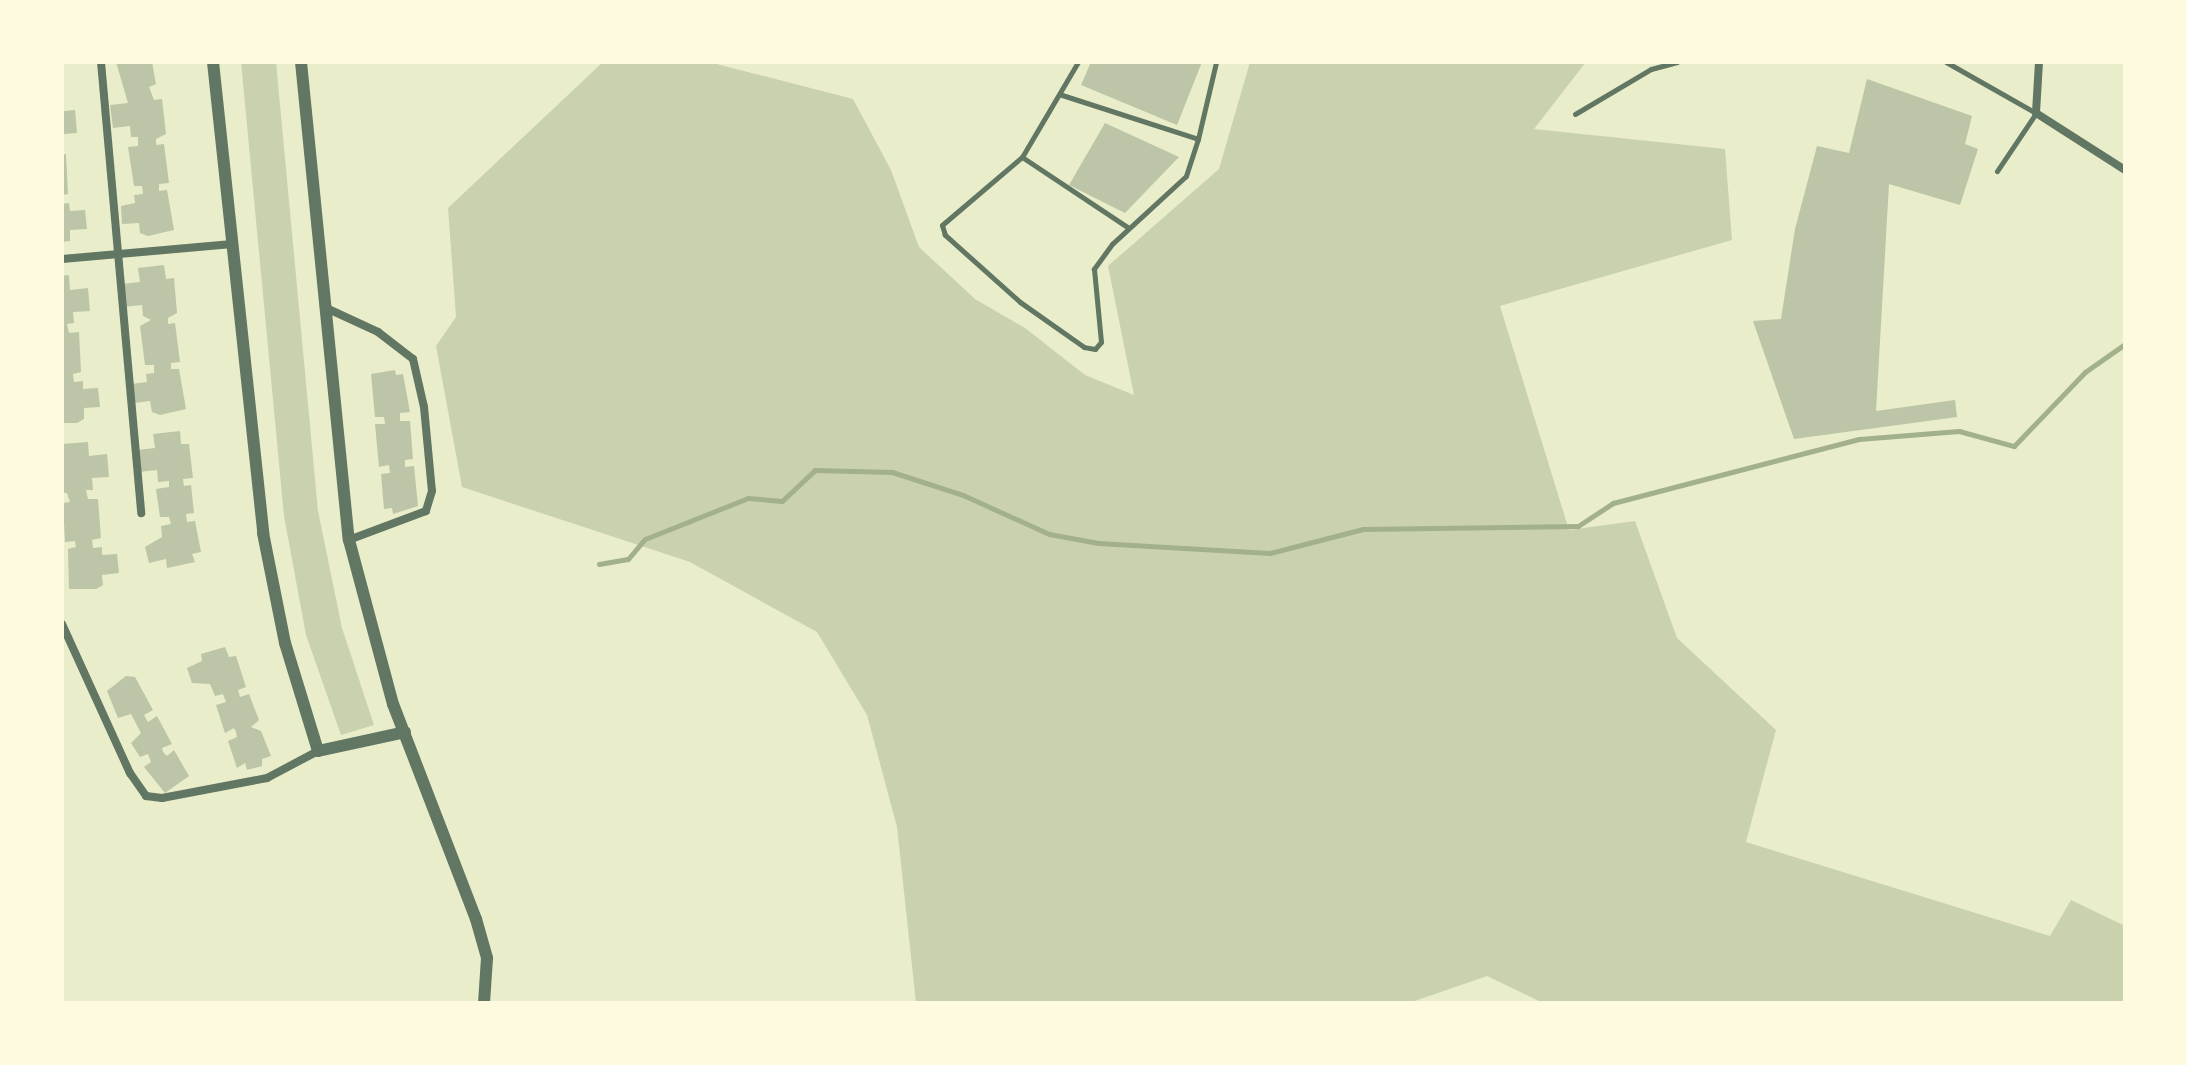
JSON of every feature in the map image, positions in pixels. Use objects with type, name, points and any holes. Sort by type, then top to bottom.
[{"type":"street","points":[[101,62],[141,513]]},
{"type":"street","points":[[213,62],[273,593],[318,751]]},
{"type":"street","points":[[301,62],[323,306],[349,540],[377,654],[476,919],[487,958],[484,1003]]},
{"type":"street","points":[[2039,62],[2036,113],[2125,170]]},
{"type":"street","points":[[62,259],[232,244]]},
{"type":"street","points":[[323,306],[378,332],[413,359],[424,407],[432,491],[426,511],[349,540]]},
{"type":"street","points":[[62,624],[130,773],[146,796],[174,797],[267,778],[318,751],[405,732]]},
{"type":"lane","points":[[1078,62],[1062,95],[1022,157],[952,212],[942,230],[1020,302],[1084,347],[1095,349],[1101,342],[1094,269],[1129,228],[1186,176],[1216,62]]},
{"type":"lane","points":[[1575,114],[1651,69],[1677,62]]},
{"type":"lane","points":[[1946,62],[2036,113],[1997,171]]},
{"type":"lane","points":[[1062,95],[1198,139]]},
{"type":"lane","points":[[1022,157],[1129,228]]},
{"type":"green space","points":[[241,62],[276,62],[318,511],[342,628],[374,725],[341,735],[306,635],[284,516]]},
{"type":"green space","points":[[603,62],[709,62],[853,99],[891,170],[919,247],[975,299],[1025,328],[1085,375],[1134,395],[1108,266],[1219,169],[1250,62],[1586,62],[1534,129],[1725,149],[1732,240],[1500,306],[1569,530],[1635,521],[1677,638],[1776,730],[1746,842],[2050,936],[2071,900],[2125,926],[2125,1003],[1543,1003],[1487,976],[1409,1003],[916,1003],[897,827],[867,715],[817,632],[690,562],[462,487],[436,346],[456,317],[448,208]]},
{"type":"building","points":[[116,62],[152,62],[156,84],[149,87],[154,100],[162,99],[166,134],[156,139],[156,145],[164,144],[169,183],[159,184],[159,191],[167,190],[174,230],[148,236],[140,233],[139,223],[122,224],[121,206],[135,203],[134,195],[143,194],[142,186],[134,186],[128,147],[138,146],[138,137],[131,137],[130,126],[113,128],[110,105],[128,103]]},
{"type":"building","points":[[1091,62],[1202,62],[1177,125],[1081,85]]},
{"type":"building","points":[[1867,79],[1972,116],[1965,144],[1978,149],[1960,205],[1889,184],[1876,411],[1955,400],[1957,417],[1794,439],[1753,321],[1781,319],[1795,229],[1817,146],[1849,153]]},
{"type":"building","points":[[75,110],[77,133],[64,134],[62,111]]},
{"type":"building","points":[[1105,123],[1179,157],[1125,213],[1069,185]]},
{"type":"building","points":[[66,154],[68,194],[62,195],[62,155]]},
{"type":"building","points":[[69,203],[70,211],[85,210],[87,229],[70,230],[70,241],[62,242],[62,204]]},
{"type":"building","points":[[164,265],[166,279],[174,278],[177,313],[168,318],[168,324],[175,323],[180,362],[171,363],[171,369],[179,369],[186,409],[160,415],[152,412],[150,401],[134,403],[132,384],[147,382],[146,374],[154,373],[154,365],[145,365],[140,326],[151,320],[143,316],[142,305],[124,307],[122,284],[140,282],[138,268]]},
{"type":"building","points":[[69,275],[70,290],[88,288],[90,311],[73,312],[74,323],[67,324],[69,333],[79,332],[81,372],[73,374],[74,382],[83,381],[83,389],[98,388],[100,407],[84,408],[84,419],[77,423],[62,423],[62,276]]},
{"type":"building","points":[[395,370],[396,375],[403,374],[410,412],[400,413],[400,421],[410,421],[413,459],[405,460],[405,467],[414,466],[418,506],[393,514],[392,508],[384,509],[381,474],[390,473],[389,465],[379,467],[375,424],[385,424],[384,417],[375,417],[371,374]]},
{"type":"building","points":[[180,431],[181,444],[189,444],[193,478],[183,479],[184,486],[191,485],[194,513],[186,514],[187,522],[195,521],[201,552],[192,554],[195,562],[167,568],[166,559],[149,563],[145,547],[162,537],[161,526],[171,524],[169,517],[160,517],[156,489],[169,487],[169,481],[158,482],[157,470],[139,472],[137,450],[155,448],[153,434]]},
{"type":"building","points":[[88,442],[89,456],[107,454],[109,477],[92,478],[93,490],[86,490],[88,499],[98,499],[101,538],[92,540],[93,548],[102,547],[102,555],[117,554],[119,573],[102,575],[103,585],[96,589],[69,589],[68,549],[76,547],[75,541],[65,542],[63,503],[70,502],[67,493],[62,493],[62,444]]},
{"type":"building","points":[[225,647],[229,657],[236,656],[246,687],[238,690],[240,697],[249,694],[259,720],[251,727],[261,731],[271,756],[262,759],[262,766],[247,770],[245,763],[237,768],[228,741],[237,737],[236,732],[234,728],[225,733],[216,705],[226,702],[223,694],[215,696],[210,684],[192,683],[187,668],[202,661],[201,654]]},
{"type":"building","points":[[126,676],[135,677],[153,710],[144,715],[148,722],[157,716],[172,744],[162,748],[163,752],[167,756],[174,750],[189,776],[165,793],[144,767],[151,762],[148,754],[140,757],[131,743],[141,733],[131,714],[118,718],[107,691]]},
{"type":"waterway","points":[[599,564],[628,559],[645,539],[748,498],[782,501],[815,470],[892,472],[963,495],[1049,534],[1098,543],[1270,553],[1363,529],[1578,526],[1613,503],[1859,439],[1959,431],[2014,446],[2085,372],[2125,344]]}]
